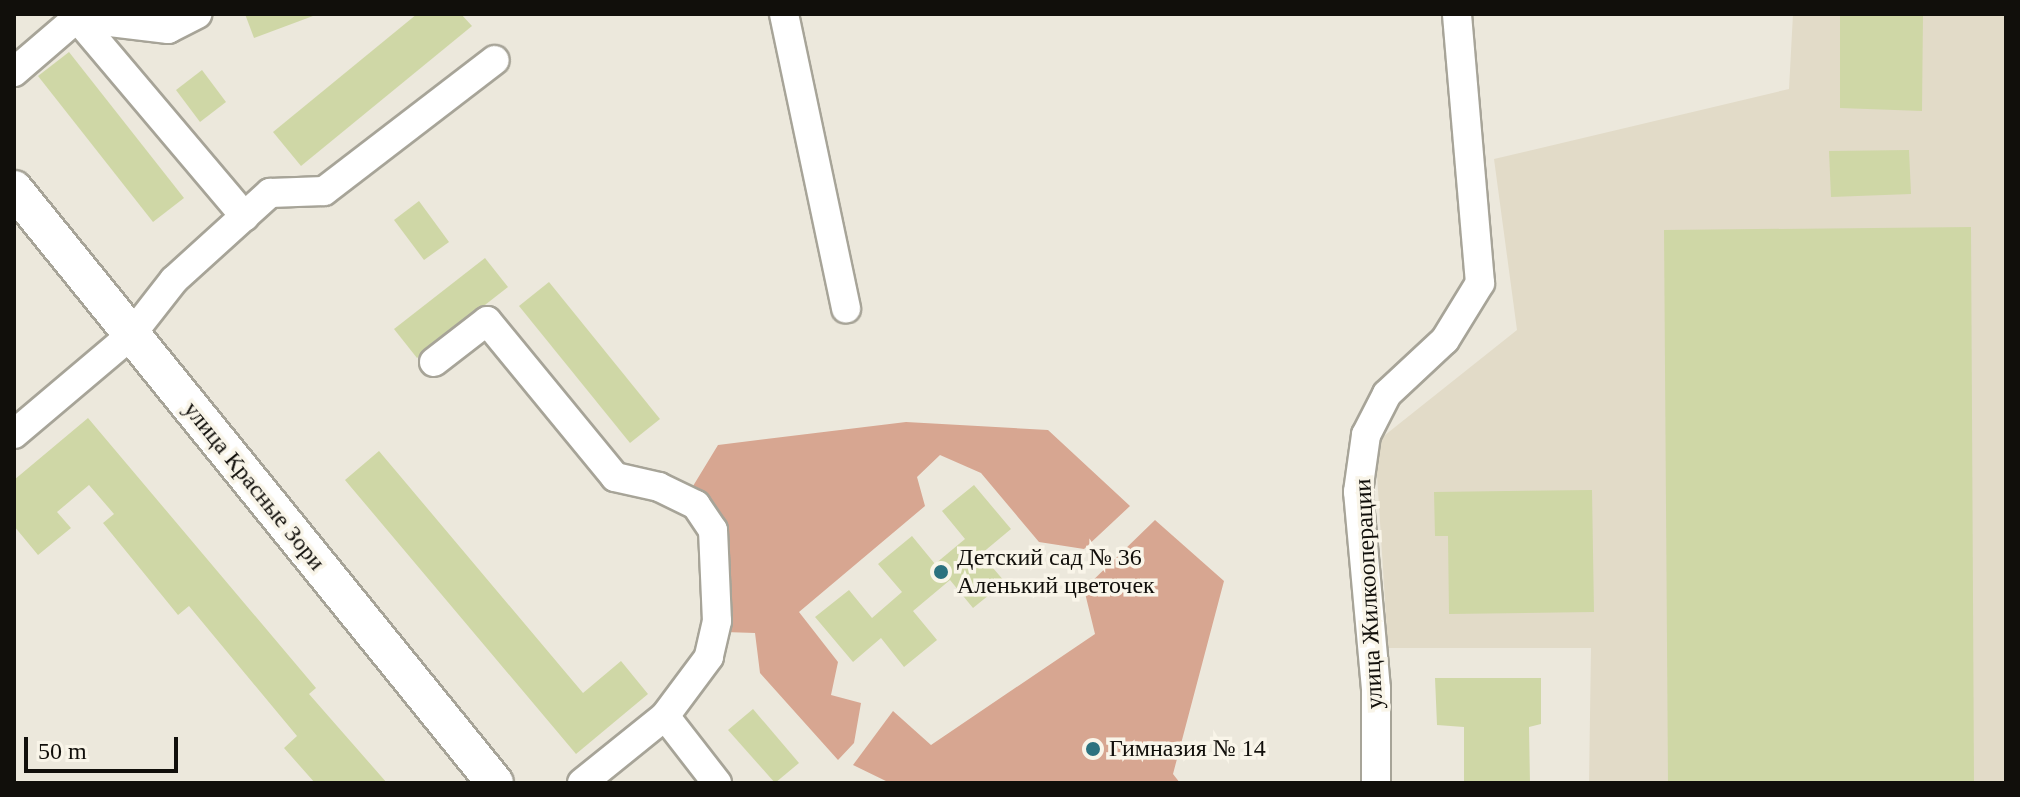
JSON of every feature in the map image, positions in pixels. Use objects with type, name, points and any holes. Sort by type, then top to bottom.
[{"type":"main road","name":"улица Красные Зори","points":[[14,189],[495,783]]},
{"type":"street","points":[[14,72],[77,18],[168,29],[197,14]]},
{"type":"street","points":[[784,14],[846,309]]},
{"type":"street","name":"улица Жилкооперации","points":[[1376,783],[1376,689],[1358,492],[1366,435],[1387,394],[1445,340],[1480,283],[1457,14]]},
{"type":"street","points":[[77,18],[245,217]]},
{"type":"street","points":[[14,434],[131,335],[174,280],[270,193],[324,191],[495,60]]},
{"type":"street","points":[[434,362],[487,321],[615,477],[659,487],[696,505],[713,530],[717,621],[709,657],[665,716],[582,783]]},
{"type":"street","points":[[665,716],[717,783]]},
{"type":"shaded area","points":[[1793,14],[2006,14],[2006,783],[1589,783],[1591,648],[1388,648],[1375,443],[1517,330],[1494,159],[1789,89]]},
{"type":"shaded area","points":[[906,422],[1048,430],[1130,506],[1084,549],[1039,542],[981,473],[940,455],[917,477],[925,506],[799,612],[838,662],[831,695],[861,703],[854,743],[838,760],[760,673],[755,633],[725,632],[731,586],[720,540],[690,491],[718,445]]},
{"type":"shaded area","points":[[1155,520],[1224,581],[1173,774],[1180,783],[890,783],[853,765],[893,711],[931,745],[1095,634],[1084,589]]},
{"type":"building","points":[[245,14],[313,14],[313,16],[254,38]]},
{"type":"building","points":[[417,14],[461,14],[472,26],[301,166],[273,132]]},
{"type":"building","points":[[1840,14],[1923,14],[1922,111],[1840,108]]},
{"type":"building","points":[[69,52],[184,198],[153,222],[38,76]]},
{"type":"building","points":[[202,70],[226,102],[200,122],[176,90]]},
{"type":"building","points":[[1909,150],[1911,194],[1831,197],[1829,151]]},
{"type":"building","points":[[419,201],[449,242],[424,260],[394,220]]},
{"type":"building","points":[[1971,227],[1974,783],[1668,783],[1664,230]]},
{"type":"building","points":[[485,258],[508,287],[417,358],[394,329]]},
{"type":"building","points":[[549,282],[660,419],[630,443],[519,306]]},
{"type":"building","points":[[88,418],[316,688],[309,694],[387,783],[315,783],[284,748],[297,736],[189,606],[178,615],[103,523],[114,514],[89,485],[57,512],[71,528],[38,555],[14,526],[14,480]]},
{"type":"building","points":[[379,451],[583,693],[621,661],[648,694],[576,754],[345,480]]},
{"type":"building","name":"Детский сад № 36 Аленький цветочек","points":[[974,485],[1011,529],[981,554],[1005,582],[973,608],[950,580],[913,611],[937,640],[904,667],[881,638],[853,662],[815,617],[849,590],[872,618],[902,592],[878,564],[912,536],[935,564],[965,539],[942,511]]},
{"type":"building","points":[[1592,490],[1594,612],[1449,614],[1448,536],[1435,536],[1434,492]]},
{"type":"building","points":[[1435,678],[1541,678],[1541,724],[1529,727],[1530,783],[1464,783],[1464,727],[1437,725]]},
{"type":"building","points":[[753,709],[799,763],[775,783],[728,730]]},
{"type":"place","name":"Детский сад № 36 Аленький цветочек","points":[[941,572]]},
{"type":"place","name":"Гимназия № 14","points":[[1093,749]]}]
